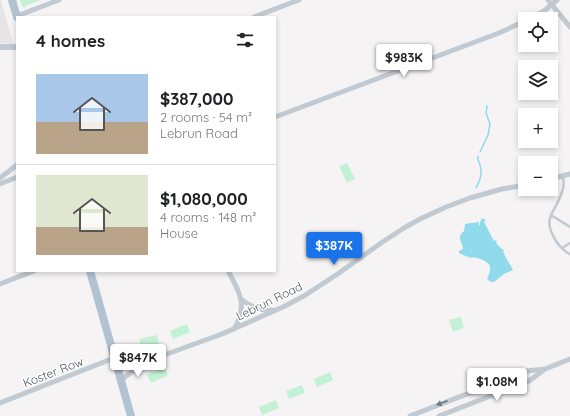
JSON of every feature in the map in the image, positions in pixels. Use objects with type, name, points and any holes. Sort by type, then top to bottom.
[{"type":"main road","points":[[12,0],[17,16]]},
{"type":"main road","points":[[90,272],[131,416]]},
{"type":"street","points":[[19,16],[59,0]]},
{"type":"street","points":[[257,16],[299,0]]},
{"type":"street","points":[[542,12],[550,2],[557,0]]},
{"type":"street","points":[[550,2],[570,27]]},
{"type":"street","points":[[276,117],[504,31],[518,24]]},
{"type":"street","points":[[0,47],[16,47]]},
{"type":"street","points":[[0,178],[16,166]]},
{"type":"street","points":[[558,177],[570,174]]},
{"type":"street","points":[[0,184],[16,177]]},
{"type":"street","name":"Lebrun Road","points":[[121,380],[145,362],[233,329],[304,296],[381,243],[420,219],[470,198],[518,186]]},
{"type":"street","points":[[0,284],[31,272]]},
{"type":"street","points":[[229,272],[242,300],[240,316],[233,329]]},
{"type":"street","points":[[242,300],[258,309],[276,310]]},
{"type":"street","points":[[114,358],[125,358],[145,362]]},
{"type":"street","name":"Koster Row","points":[[0,403],[114,358]]},
{"type":"street","points":[[439,416],[529,381],[545,369],[570,359]]},
{"type":"street","points":[[410,416],[526,371],[545,369]]},
{"type":"lane","points":[[564,176],[563,191],[549,222],[550,231],[557,243],[570,254]]},
{"type":"lane","points":[[551,215],[570,227]]},
{"type":"lane","points":[[562,248],[570,244]]},
{"type":"shaded area","points":[[1,0],[13,44],[0,43]]},
{"type":"green space","points":[[20,0],[40,0],[25,6],[25,8],[22,6]]},
{"type":"green space","points":[[347,163],[355,179],[347,183],[339,166]]},
{"type":"green space","points":[[461,317],[464,328],[453,332],[449,320]]},
{"type":"green space","points":[[187,324],[190,332],[173,339],[170,331]]},
{"type":"green space","points":[[157,335],[159,344],[141,347],[139,339]]},
{"type":"green space","points":[[164,367],[168,375],[151,383],[147,375]]},
{"type":"green space","points":[[330,372],[333,380],[317,387],[314,379]]},
{"type":"green space","points":[[302,385],[305,393],[289,399],[286,391]]},
{"type":"green space","points":[[276,400],[279,408],[262,415],[259,407]]},
{"type":"water","points":[[482,218],[486,220],[484,222],[494,241],[496,240],[496,243],[504,250],[503,252],[513,270],[504,274],[494,282],[487,279],[490,271],[490,266],[488,263],[459,253],[459,251],[463,249],[460,235],[464,231],[465,224],[479,222],[480,225]]},
{"type":"waterway","points":[[480,152],[488,135],[490,124],[486,113],[487,106]]},
{"type":"waterway","points":[[476,188],[481,174],[478,156]]}]
